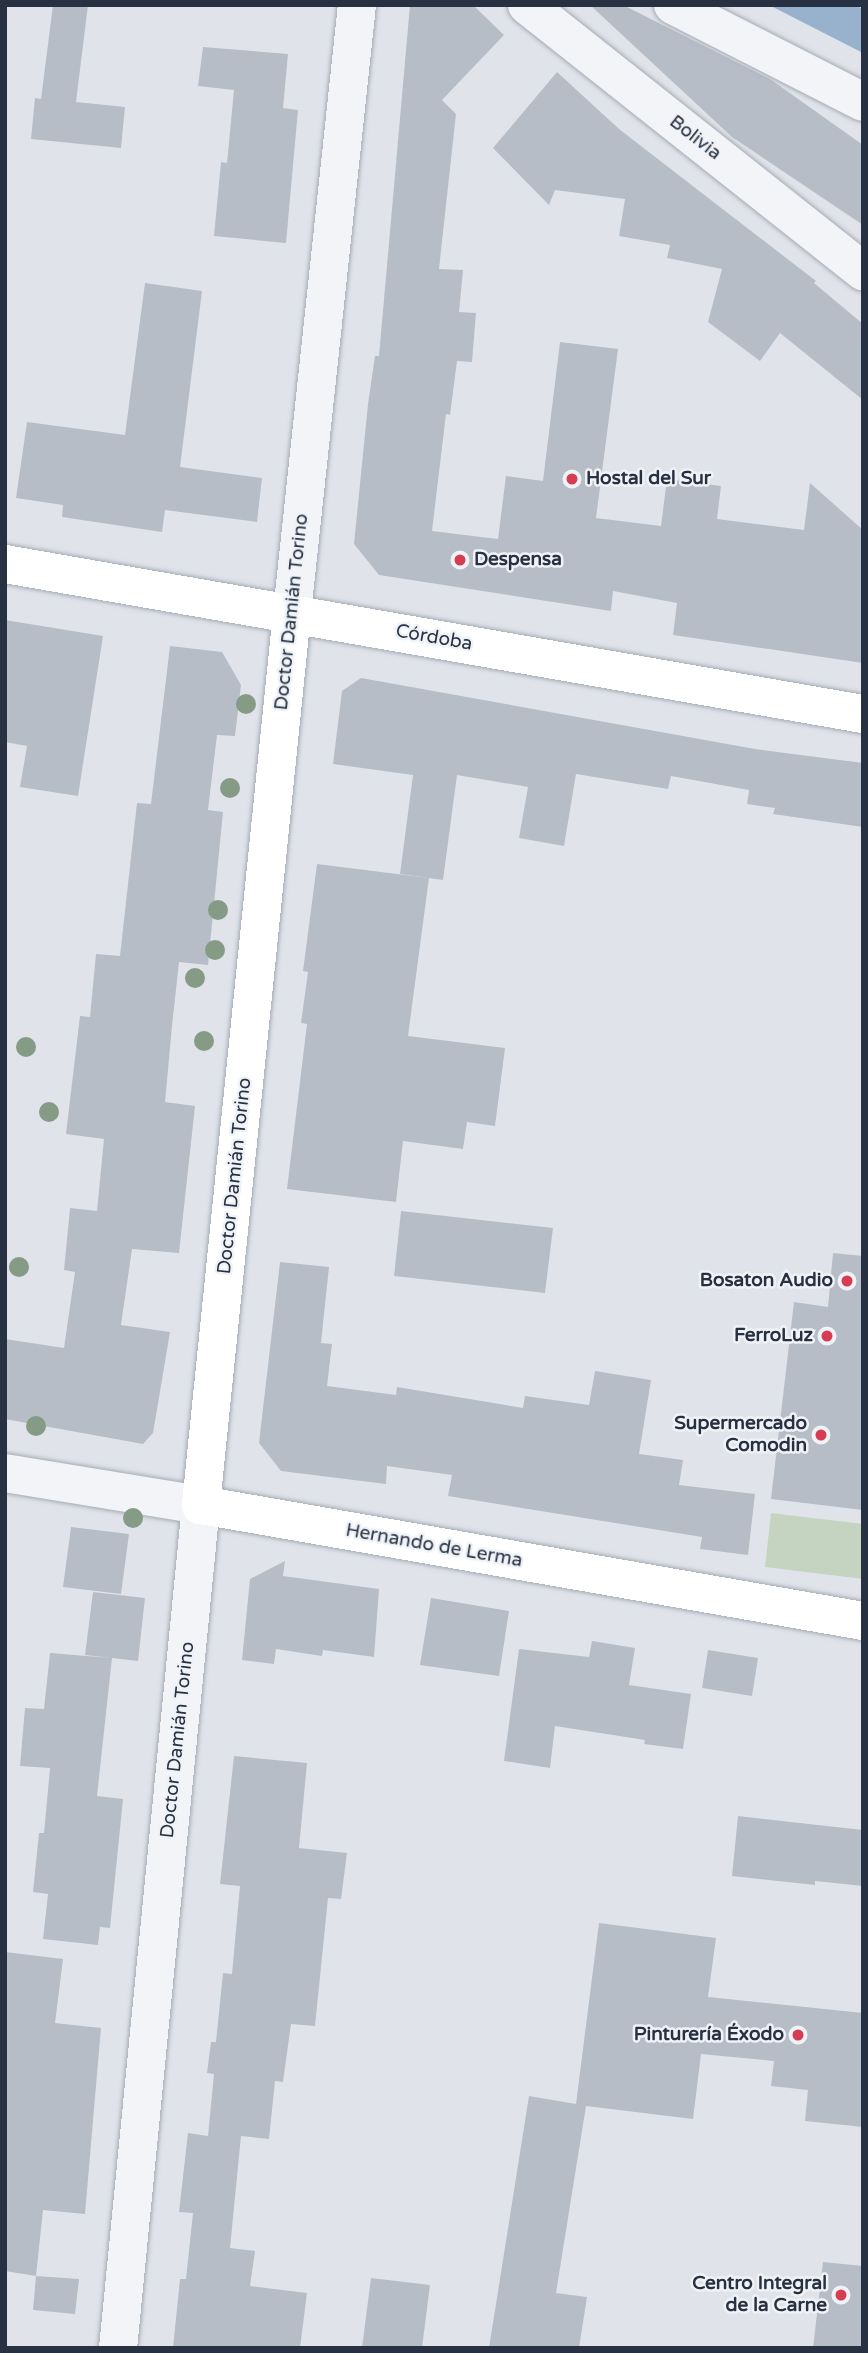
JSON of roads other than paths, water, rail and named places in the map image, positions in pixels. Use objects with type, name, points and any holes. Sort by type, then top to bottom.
[{"type":"main road","name":"Córdoba","points":[[5,564],[292,612],[863,714]]},
{"type":"main road","name":"Doctor Damián Torino","points":[[201,1505],[292,612]]},
{"type":"main road","name":"Hernando de Lerma","points":[[201,1505],[863,1621]]},
{"type":"street","name":"Doctor Damián Torino","points":[[292,612],[357,5]]},
{"type":"street","name":"Bolivia","points":[[527,5],[863,271]]},
{"type":"street","points":[[673,5],[863,102]]},
{"type":"street","name":"Hernando de Lerma","points":[[5,1473],[201,1505]]},
{"type":"street","name":"Doctor Damián Torino","points":[[118,2348],[201,1505]]},
{"type":"water","points":[[769,5],[855,5],[863,9],[863,53]]},
{"type":"place","name":"Hostal del Sur","points":[[572,479]]},
{"type":"place","name":"Despensa","points":[[460,560]]},
{"type":"place","name":"Bosaton Audio","points":[[847,1281]]},
{"type":"place","name":"FerroLuz","points":[[827,1336]]},
{"type":"place","name":"Supermercado Comodin","points":[[821,1435]]},
{"type":"place","name":"Pinturería Éxodo","points":[[798,2035]]},
{"type":"place","name":"Centro Integral de la Carne","points":[[841,2295]]}]
